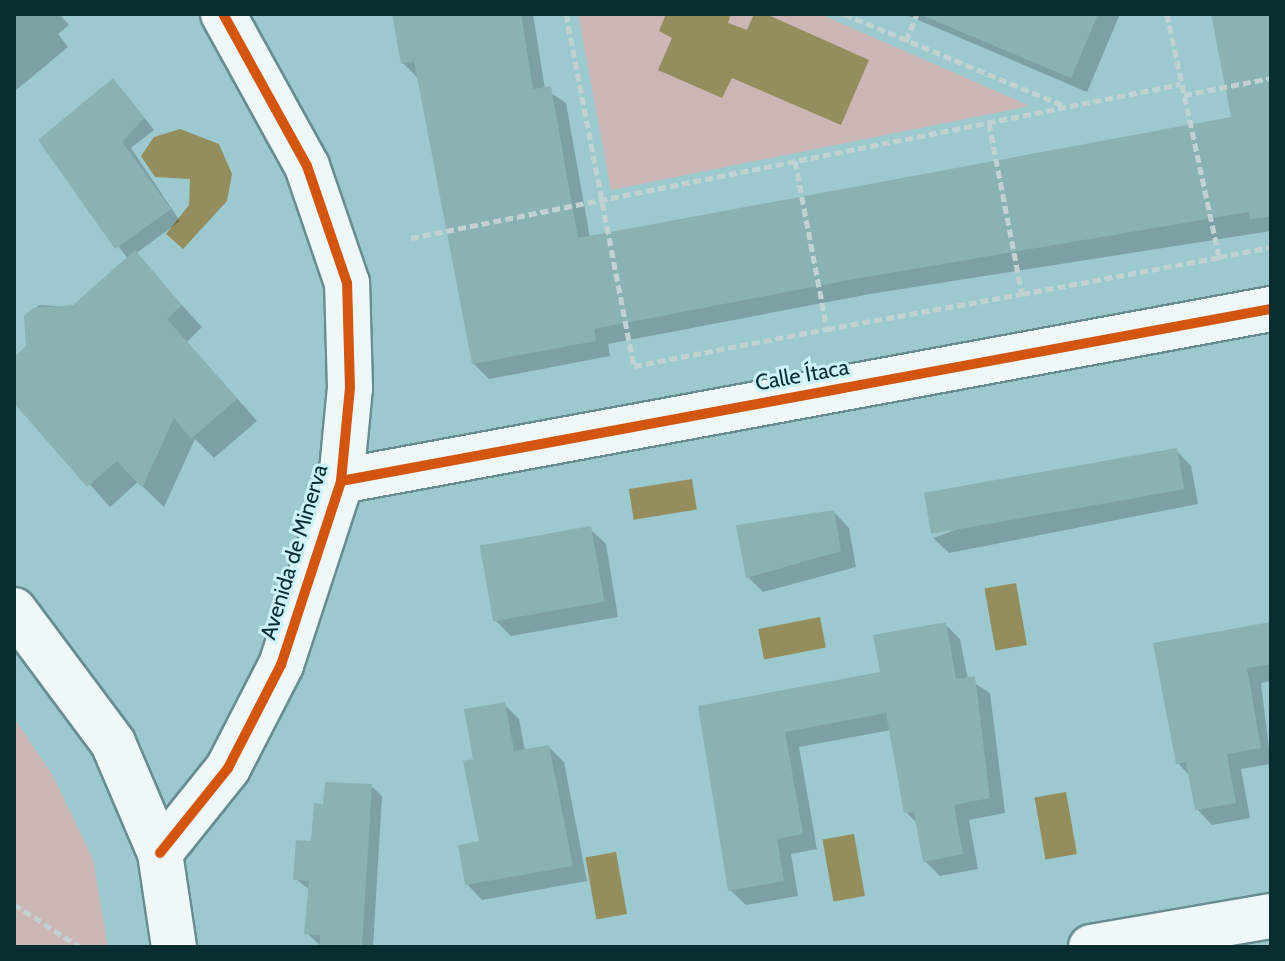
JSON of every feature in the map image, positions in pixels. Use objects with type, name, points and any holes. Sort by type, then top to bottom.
[{"type":"street","name":"Avenida de Minerva","points":[[160,853],[228,768],[259,712],[341,481],[350,388],[347,283],[307,166],[223,14]]},
{"type":"street","name":"Calle Ítaca","points":[[341,481],[1271,309]]},
{"type":"street","points":[[14,610],[113,743],[160,853],[174,947]]},
{"type":"street","points":[[1091,947],[1271,916]]},
{"type":"path","points":[[566,14],[634,366],[1271,247]]},
{"type":"path","points":[[844,14],[1066,107]]},
{"type":"path","points":[[906,41],[917,14]]},
{"type":"path","points":[[1167,14],[1219,257]]},
{"type":"path","points":[[1184,95],[1271,78]]},
{"type":"path","points":[[411,238],[1181,84]]},
{"type":"path","points":[[989,123],[1022,294]]},
{"type":"path","points":[[795,161],[827,329]]},
{"type":"path","points":[[14,904],[80,947]]},
{"type":"shaded area","points":[[578,14],[820,14],[1030,106],[611,190]]},
{"type":"shaded area","points":[[666,14],[731,14],[728,23],[747,30],[754,14],[766,14],[869,60],[841,125],[732,78],[722,98],[658,70],[672,38],[659,31]]},
{"type":"shaded area","points":[[180,129],[219,144],[232,174],[227,201],[183,249],[166,234],[189,205],[190,179],[155,177],[141,156],[154,137]]},
{"type":"shaded area","points":[[692,479],[697,510],[634,520],[629,489]]},
{"type":"shaded area","points":[[1016,583],[1027,645],[995,651],[984,589]]},
{"type":"shaded area","points":[[820,617],[826,647],[764,659],[758,629]]},
{"type":"shaded area","points":[[14,718],[52,774],[93,859],[108,947],[14,947]]},
{"type":"shaded area","points":[[1066,792],[1077,854],[1045,860],[1034,798]]},
{"type":"shaded area","points":[[854,834],[865,896],[833,902],[822,840]]},
{"type":"shaded area","points":[[616,852],[627,914],[596,919],[585,857]]},
{"type":"building","points":[[392,14],[521,14],[533,89],[551,86],[578,238],[1231,117],[1211,14],[1271,14],[1271,217],[1250,219],[1249,212],[854,279],[594,329],[596,341],[472,364],[414,61],[401,64]]},
{"type":"building","points":[[919,14],[1098,14],[1071,78]]},
{"type":"building","points":[[113,78],[144,118],[122,142],[171,209],[115,249],[38,140]]},
{"type":"building","points":[[135,250],[182,305],[167,319],[237,399],[191,439],[174,418],[142,488],[117,461],[87,487],[14,403],[14,357],[26,346],[24,316],[33,308],[73,305]]},
{"type":"building","points":[[1177,448],[1184,489],[931,534],[924,493]]},
{"type":"building","points":[[834,510],[841,551],[746,578],[736,525]]},
{"type":"building","points":[[591,526],[604,602],[493,621],[480,546]]},
{"type":"building","points":[[946,622],[956,679],[975,676],[990,798],[954,805],[963,854],[923,862],[914,812],[904,813],[886,713],[785,732],[803,834],[777,839],[784,881],[728,891],[698,706],[880,672],[873,635]]},
{"type":"building","points":[[1271,622],[1271,664],[1247,668],[1261,748],[1227,754],[1236,803],[1195,810],[1186,762],[1176,764],[1153,643]]},
{"type":"building","points":[[505,702],[514,751],[549,745],[573,866],[465,885],[458,845],[479,841],[463,761],[473,759],[464,709]]},
{"type":"building","points":[[325,782],[372,784],[362,947],[320,947],[320,935],[304,934],[309,881],[293,880],[296,840],[311,841],[314,803],[323,804]]},
{"type":"cycle path","points":[[160,853],[228,768],[281,665],[341,481],[350,388],[347,283],[307,166],[223,14]]},
{"type":"cycle path","points":[[341,481],[1271,309]]}]
